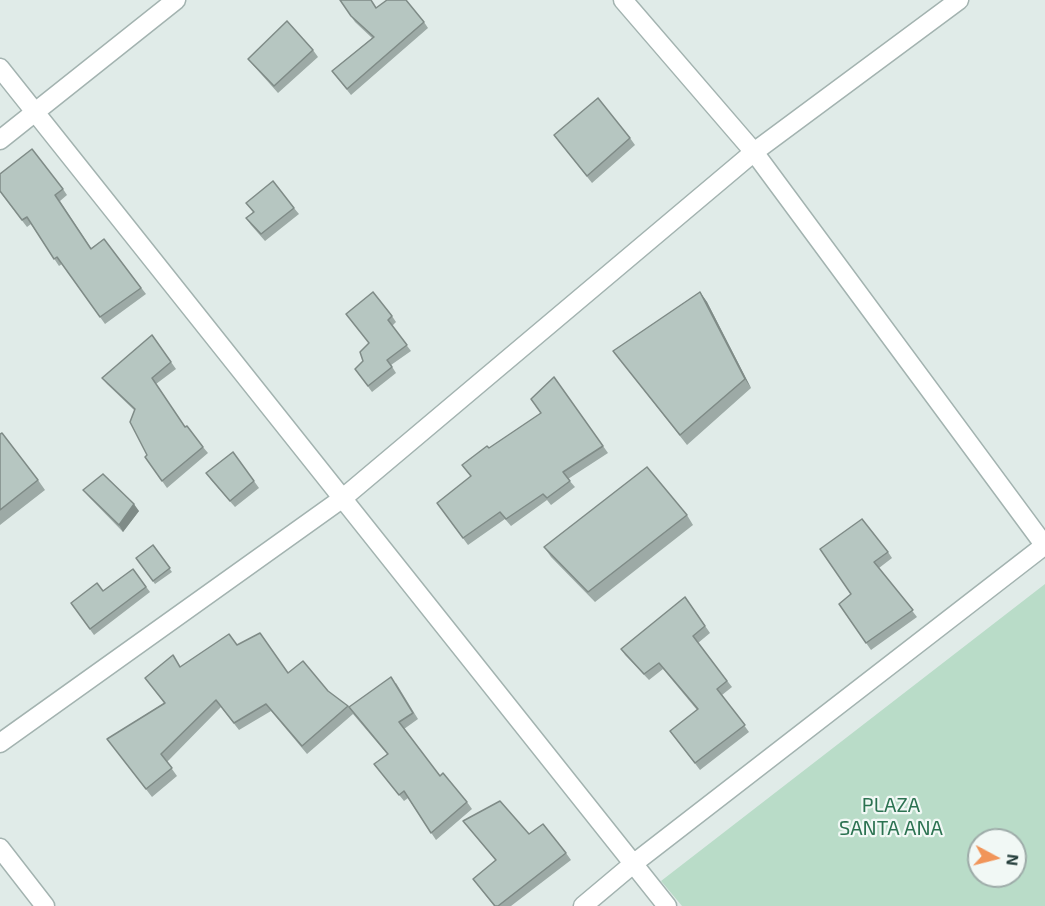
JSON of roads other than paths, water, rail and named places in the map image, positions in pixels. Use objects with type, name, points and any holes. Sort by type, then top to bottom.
[{"type":"street","points":[[0,140],[176,0]]},
{"type":"street","points":[[583,906],[633,864],[1045,545],[754,152],[622,0]]},
{"type":"street","points":[[0,743],[344,498],[754,152],[959,0]]},
{"type":"street","points":[[0,68],[667,906]]},
{"type":"street","points":[[0,848],[45,906]]},
{"type":"park label","name":"PLAZA SANTA ANA","points":[[891,816]]}]
